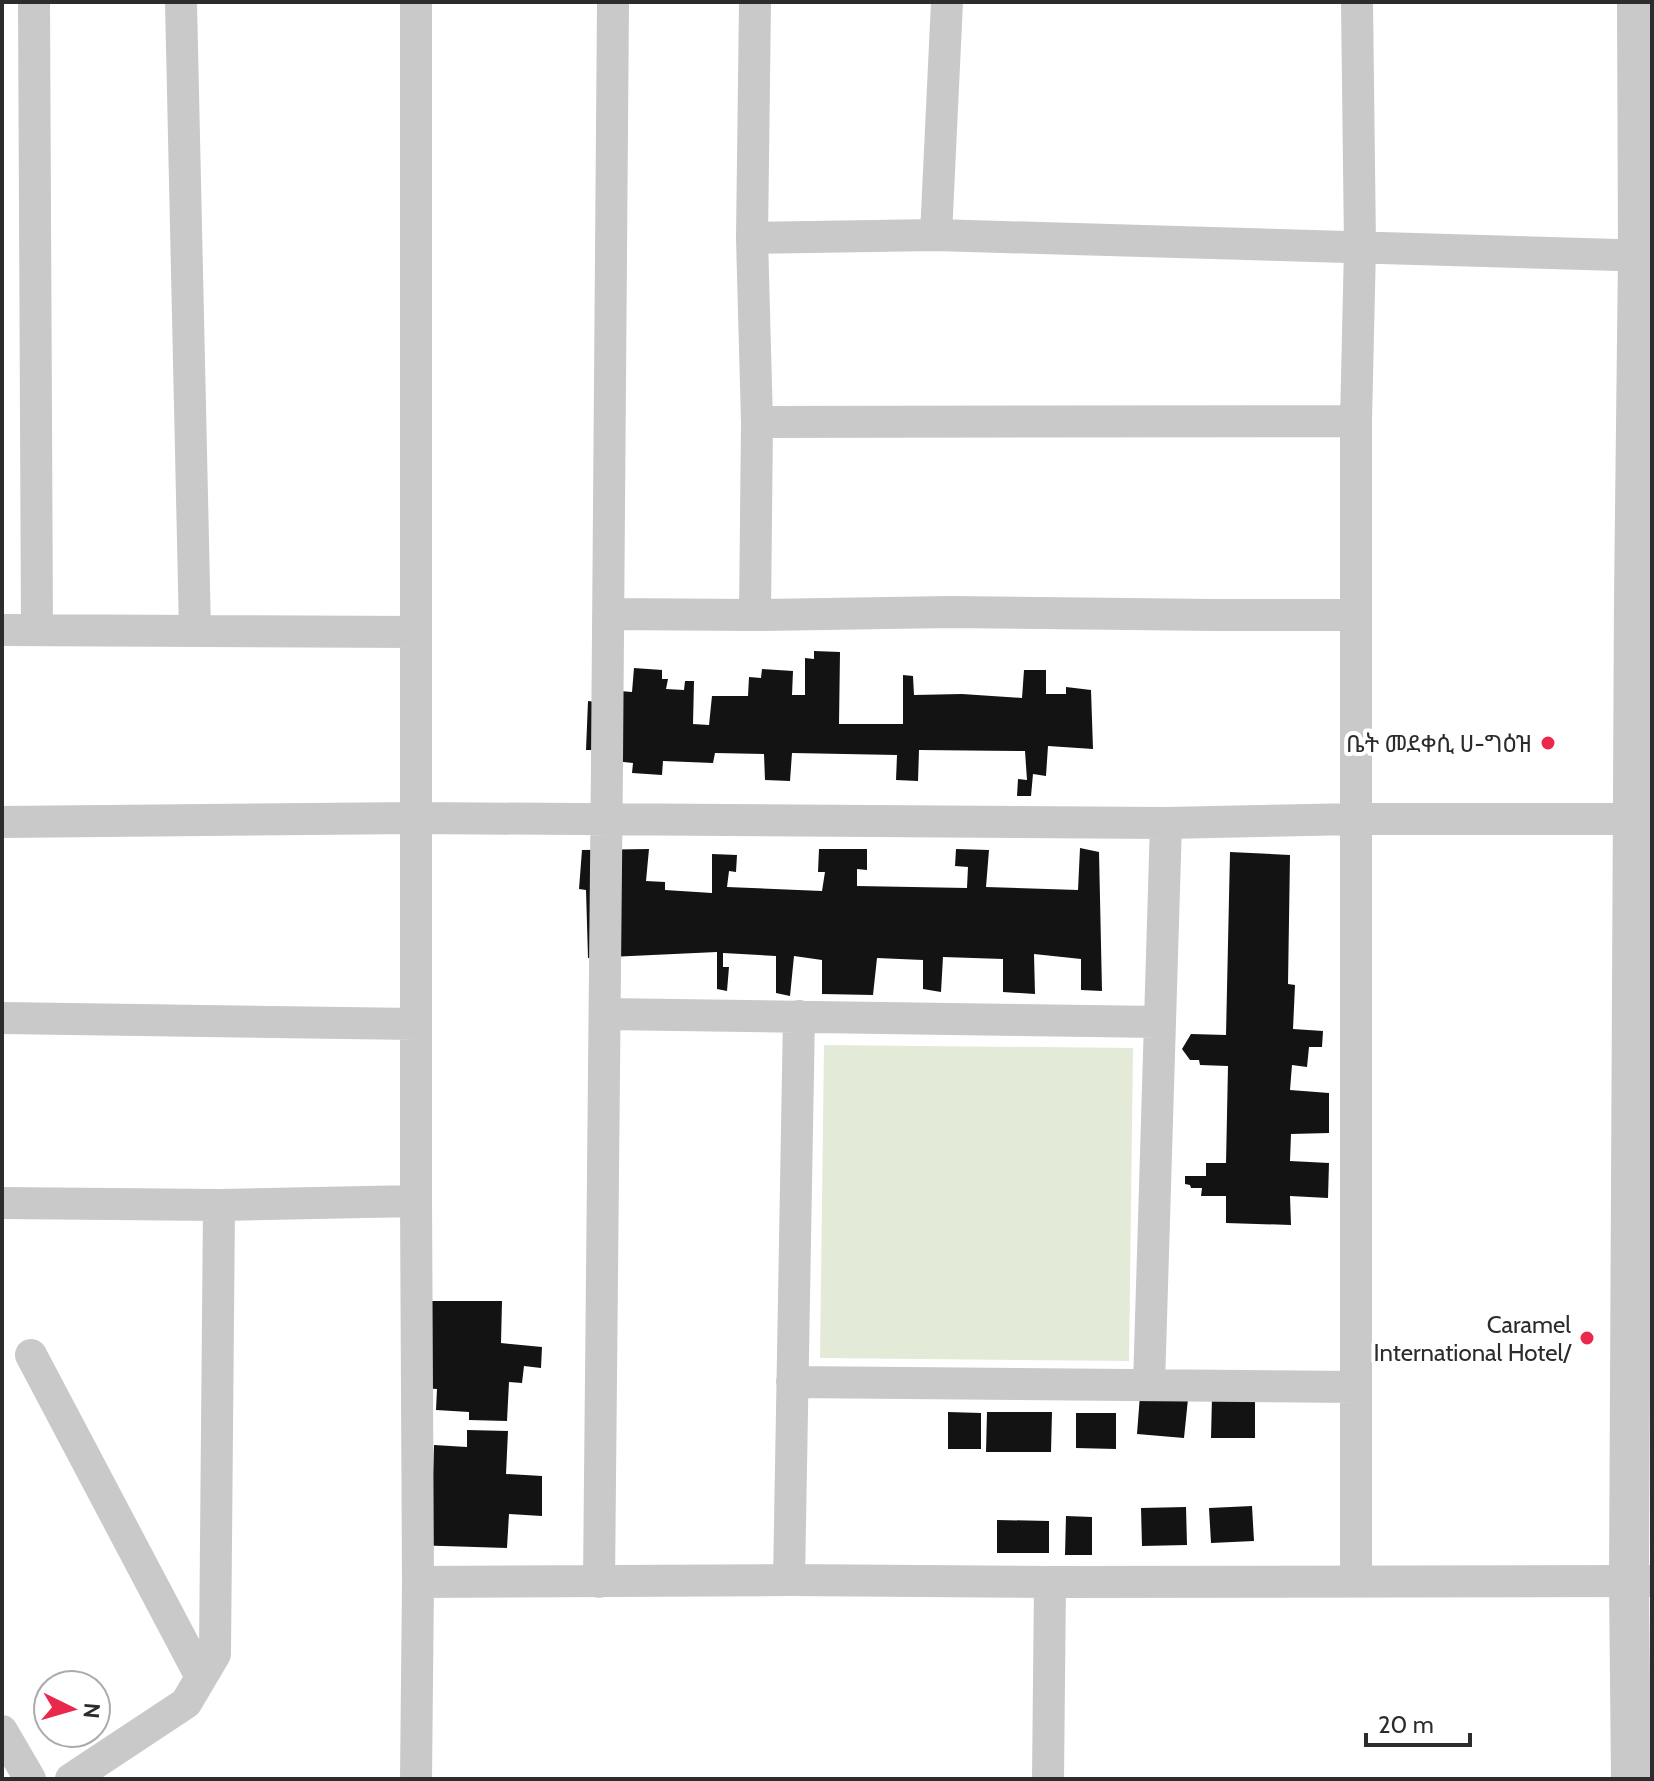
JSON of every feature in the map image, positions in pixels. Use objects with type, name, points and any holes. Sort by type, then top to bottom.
[{"type":"street","points":[[34,2],[37,630]]},
{"type":"street","points":[[181,2],[195,631]]},
{"type":"street","points":[[416,2],[416,1779]]},
{"type":"street","points":[[599,1582],[613,2]]},
{"type":"street","points":[[755,2],[752,238],[757,422],[755,615]]},
{"type":"street","points":[[936,235],[947,2]]},
{"type":"street","points":[[1356,1581],[1356,421],[1360,247],[1357,2]]},
{"type":"street","points":[[1631,1779],[1641,1627],[1645,255],[1637,2]]},
{"type":"street","points":[[752,238],[936,235],[1645,255]]},
{"type":"street","points":[[757,422],[1356,421]]},
{"type":"street","points":[[608,614],[950,612],[1356,615]]},
{"type":"street","points":[[2,630],[416,632]]},
{"type":"street","points":[[2,822],[416,818],[1166,823],[1356,819],[1642,820]]},
{"type":"street","points":[[1149,1385],[1166,823]]},
{"type":"street","points":[[606,1014],[1160,1022]]},
{"type":"street","points":[[789,1580],[799,1016]]},
{"type":"street","points":[[2,1018],[416,1024]]},
{"type":"street","points":[[2,1203],[219,1205],[416,1201]]},
{"type":"street","points":[[71,1779],[186,1703],[215,1654],[219,1205]]},
{"type":"street","points":[[31,1355],[201,1677]]},
{"type":"street","points":[[792,1382],[1356,1387]]},
{"type":"street","points":[[418,1582],[1640,1581]]},
{"type":"street","points":[[1048,1779],[1050,1582]]},
{"type":"street","points":[[2,1731],[30,1779]]},
{"type":"green space","points":[[824,1045],[1133,1048],[1129,1361],[820,1358]]},
{"type":"building","points":[[814,651],[840,652],[839,724],[903,724],[903,675],[913,676],[914,695],[1022,698],[1024,670],[1046,670],[1046,694],[1066,694],[1066,687],[1091,690],[1093,749],[1048,746],[1046,776],[1033,774],[1031,796],[1017,796],[1018,779],[1027,780],[1025,751],[919,750],[918,781],[896,780],[897,755],[792,753],[790,781],[765,780],[764,754],[715,753],[713,763],[663,761],[662,775],[632,773],[633,763],[605,760],[606,750],[586,750],[588,701],[605,703],[607,690],[632,692],[634,668],[662,670],[662,679],[668,679],[666,689],[684,690],[685,681],[694,681],[693,724],[709,725],[712,696],[748,696],[749,677],[761,678],[762,669],[793,671],[792,695],[805,695],[805,658],[814,659]]},
{"type":"building","points":[[1080,848],[1099,852],[1102,991],[1081,990],[1081,959],[1034,954],[1035,994],[1003,992],[1003,959],[943,957],[941,992],[923,989],[923,960],[877,958],[873,995],[822,994],[822,960],[794,956],[790,996],[776,993],[776,956],[723,953],[723,967],[729,967],[727,991],[717,989],[717,952],[588,958],[586,890],[579,889],[582,850],[649,849],[646,881],[665,882],[665,890],[712,893],[712,854],[737,855],[736,872],[729,871],[727,887],[822,891],[825,872],[818,872],[819,849],[867,849],[867,870],[857,869],[857,886],[967,888],[968,867],[955,866],[956,849],[989,850],[986,887],[1078,890]]},
{"type":"building","points":[[1230,852],[1290,855],[1288,984],[1295,985],[1293,1029],[1323,1031],[1322,1047],[1309,1047],[1307,1067],[1292,1065],[1290,1090],[1329,1093],[1329,1133],[1291,1134],[1290,1161],[1329,1163],[1328,1198],[1290,1196],[1291,1225],[1226,1223],[1226,1196],[1201,1196],[1202,1188],[1191,1188],[1185,1184],[1185,1176],[1206,1176],[1206,1163],[1226,1163],[1228,1066],[1200,1065],[1199,1060],[1190,1060],[1182,1049],[1191,1034],[1226,1035]]},
{"type":"building","points":[[408,1301],[502,1301],[501,1343],[542,1347],[541,1368],[524,1366],[522,1383],[509,1382],[507,1421],[469,1420],[469,1412],[436,1410],[437,1389],[402,1387]]},
{"type":"building","points":[[1140,1395],[1188,1399],[1184,1438],[1137,1434]]},
{"type":"building","points":[[1212,1397],[1255,1397],[1255,1438],[1211,1438]]},
{"type":"building","points":[[948,1412],[981,1413],[981,1449],[948,1449]]},
{"type":"building","points":[[987,1412],[1052,1412],[1051,1452],[986,1452]]},
{"type":"building","points":[[1076,1413],[1116,1413],[1116,1449],[1076,1448]]},
{"type":"building","points":[[467,1430],[508,1431],[506,1474],[542,1476],[542,1516],[509,1514],[507,1548],[411,1545],[433,1475],[434,1445],[467,1447]]},
{"type":"building","points":[[1252,1506],[1254,1541],[1211,1543],[1209,1508]]},
{"type":"building","points":[[1186,1507],[1187,1545],[1142,1546],[1141,1508]]},
{"type":"building","points":[[1066,1516],[1092,1517],[1092,1555],[1065,1555]]},
{"type":"building","points":[[997,1520],[1049,1521],[1049,1553],[997,1553]]},
{"type":"place","name":"ቤት መደቀሲ ሀ-ግዕዝ","points":[[1548,743]]},
{"type":"place","name":"Caramel International Hotel/","points":[[1587,1338]]}]
